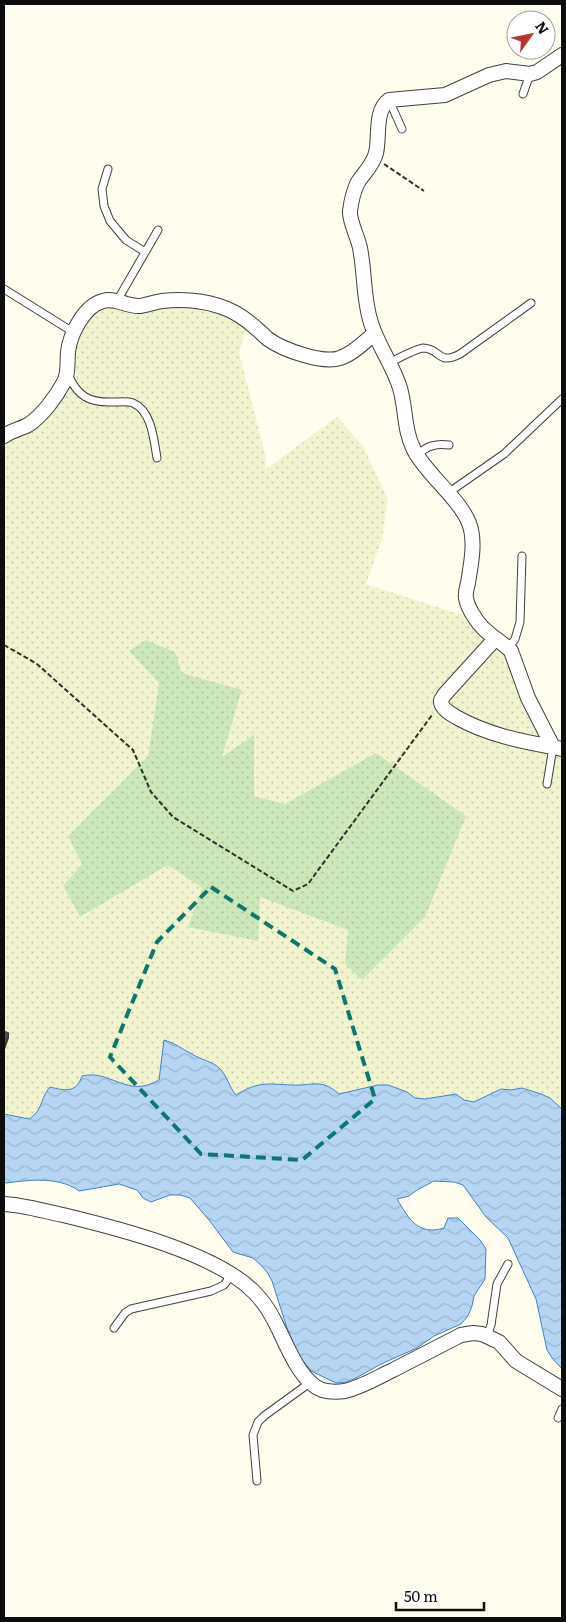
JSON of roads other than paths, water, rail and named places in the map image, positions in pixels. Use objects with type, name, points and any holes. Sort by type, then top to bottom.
[{"type":"street","points":[[558,748],[528,698],[515,662],[508,649],[481,627],[469,607],[466,597],[472,553],[469,523],[417,455],[407,435],[406,418],[400,390],[374,334],[366,305],[362,260],[350,213],[358,183],[374,158],[383,107],[389,100],[445,95],[489,75],[506,71],[530,74],[537,72],[562,55]]},
{"type":"street","points":[[4,436],[27,425],[45,409],[65,380],[68,349],[73,332],[87,312],[96,304],[108,300],[140,306],[160,301],[188,300],[219,306],[246,319],[268,339],[282,347],[295,353],[332,359],[347,355],[374,334]]},
{"type":"street","points":[[495,640],[441,699],[441,703],[450,713],[472,726],[506,737],[558,748]]},
{"type":"street","points":[[4,1204],[22,1206],[87,1221],[148,1239],[192,1255],[229,1273],[248,1287],[263,1303],[296,1365],[321,1390],[332,1392],[346,1390],[367,1383],[461,1335],[473,1333],[488,1336],[499,1342],[516,1361],[562,1389]]},
{"type":"lane","points":[[523,94],[530,74]]},
{"type":"lane","points":[[389,100],[402,129]]},
{"type":"lane","points":[[108,169],[102,189],[104,206],[110,221],[126,240],[145,252]]},
{"type":"lane","points":[[117,301],[158,230]]},
{"type":"lane","points":[[4,289],[73,332]]},
{"type":"lane","points":[[389,363],[422,348],[432,350],[444,359],[451,359],[531,303]]},
{"type":"lane","points":[[67,371],[80,393],[90,399],[100,402],[132,403],[140,409],[148,420],[157,458]]},
{"type":"lane","points":[[448,494],[504,454],[562,399]]},
{"type":"lane","points":[[417,455],[424,448],[438,444],[449,444]]},
{"type":"lane","points":[[508,649],[515,639],[520,622],[522,556]]},
{"type":"lane","points":[[547,784],[558,748]]},
{"type":"lane","points":[[488,1336],[497,1284],[508,1264]]},
{"type":"lane","points":[[114,1328],[125,1313],[131,1309],[219,1288],[227,1281],[229,1273]]},
{"type":"lane","points":[[256,1481],[253,1435],[258,1422],[311,1382]]},
{"type":"lane","points":[[558,1418],[562,1409]]},
{"type":"water","points":[[164,1040],[216,1066],[222,1071],[236,1095],[251,1087],[263,1084],[322,1084],[339,1094],[378,1085],[388,1085],[407,1092],[415,1098],[425,1099],[456,1094],[464,1100],[474,1102],[501,1089],[522,1088],[550,1098],[562,1109],[562,1369],[547,1350],[536,1299],[508,1238],[486,1217],[463,1185],[454,1182],[434,1181],[409,1196],[397,1199],[410,1219],[421,1228],[435,1230],[444,1228],[448,1218],[458,1218],[480,1240],[486,1249],[485,1279],[474,1296],[468,1316],[461,1324],[434,1336],[417,1348],[381,1364],[356,1378],[336,1383],[311,1371],[299,1356],[267,1272],[253,1258],[233,1252],[190,1198],[170,1195],[151,1202],[143,1198],[137,1190],[119,1184],[79,1191],[60,1182],[46,1180],[4,1183],[4,1114],[29,1119],[37,1112],[50,1087],[66,1090],[73,1088],[80,1082],[82,1076],[102,1076],[128,1085],[138,1086],[148,1085],[159,1080]]}]
